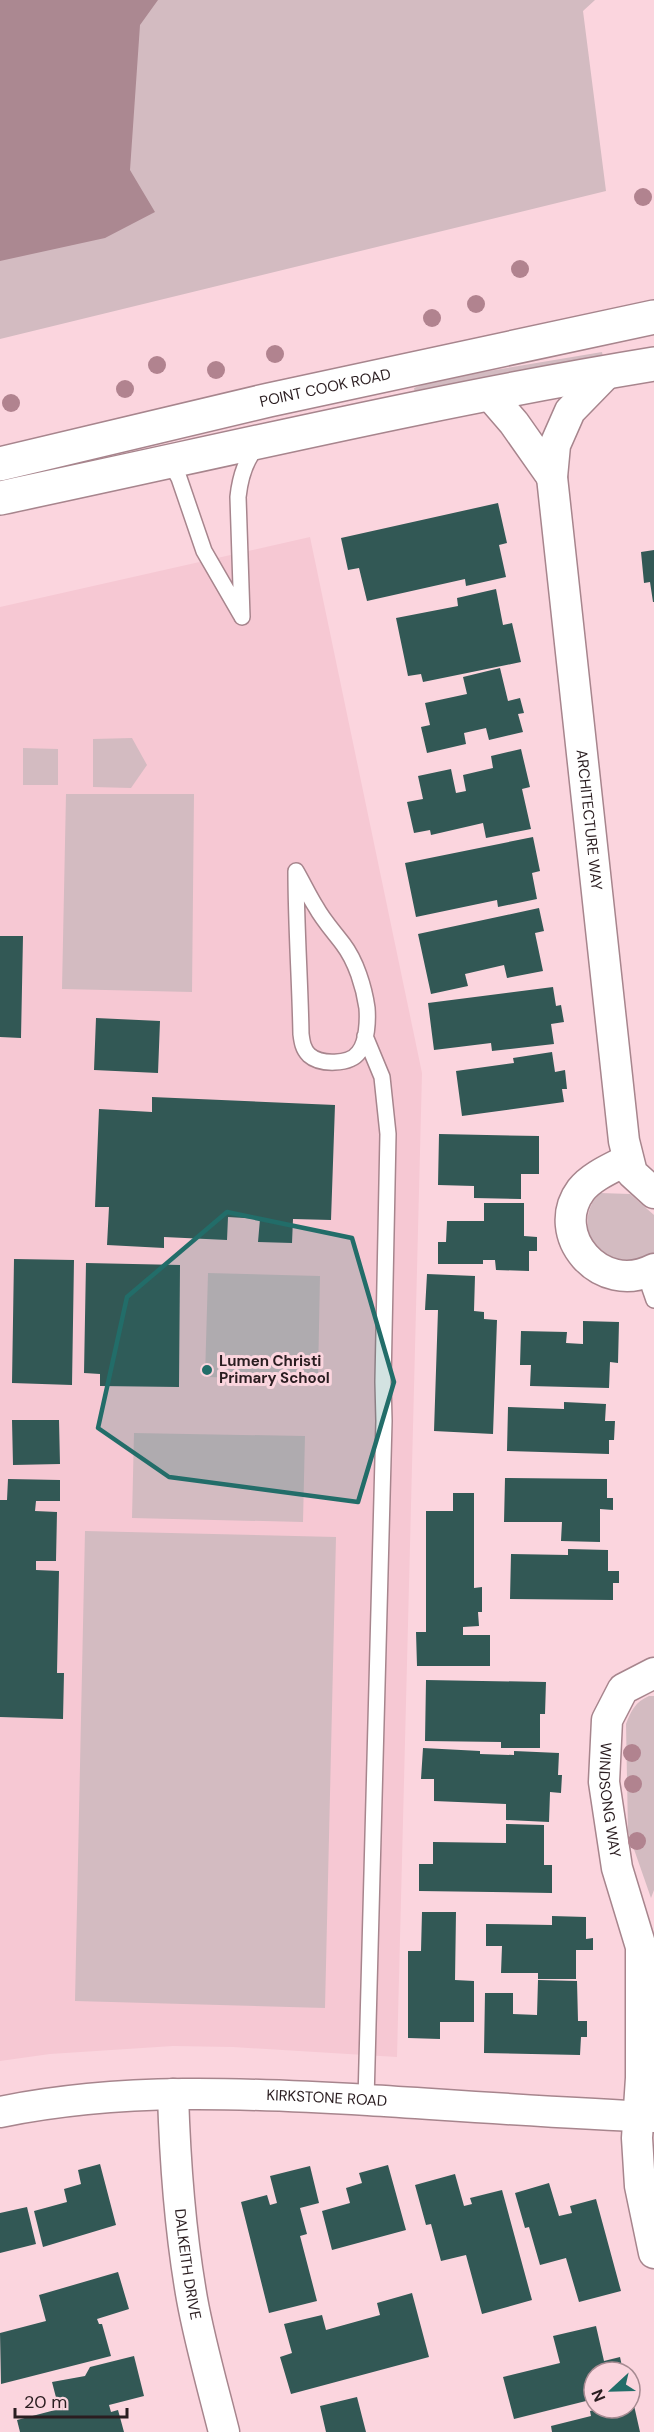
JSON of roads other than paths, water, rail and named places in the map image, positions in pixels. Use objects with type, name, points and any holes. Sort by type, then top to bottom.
[{"type":"main road","name":"POINT COOK ROAD","points":[[0,464],[196,417],[654,317]]},
{"type":"main road","points":[[0,498],[489,393],[654,364]]},
{"type":"main road","points":[[196,417],[205,455]]},
{"type":"street","name":"ARCHITECTURE WAY","points":[[609,371],[570,411],[555,445],[552,477],[627,1160],[632,1173],[654,1193]]},
{"type":"street","name":"ARCHITECTURE WAY","points":[[489,393],[514,423],[552,477]]},
{"type":"street","points":[[627,1160],[604,1172],[581,1190],[572,1217],[573,1231],[584,1258],[594,1267],[608,1274],[651,1281]]},
{"type":"street","name":"WINDSONG WAY","points":[[654,1673],[623,1689],[607,1720],[604,1782],[617,1868],[641,1947],[641,2078],[646,2117],[638,2138],[640,2186],[654,2253]]},
{"type":"street","name":"WINDSONG WAY","points":[[641,1947],[654,1920]]},
{"type":"street","name":"KIRKSTONE ROAD","points":[[0,2112],[67,2102],[173,2094],[272,2094],[646,2117]]},
{"type":"street","name":"DALKEITH DRIVE","points":[[173,2094],[177,2178],[185,2256],[194,2311],[224,2432]]},
{"type":"lane","points":[[170,462],[179,478],[204,552],[242,617],[238,497],[245,466],[251,453],[261,441]]},
{"type":"lane","points":[[365,1036],[361,1051],[355,1057],[345,1061],[318,1060],[309,1056],[304,1048],[301,1034],[296,872],[316,908],[345,947],[356,968],[367,1008],[365,1036],[382,1077],[388,1134],[384,1421],[366,2100]]},
{"type":"place","name":"Lumen Christi Primary School","points":[[207,1370]]}]
